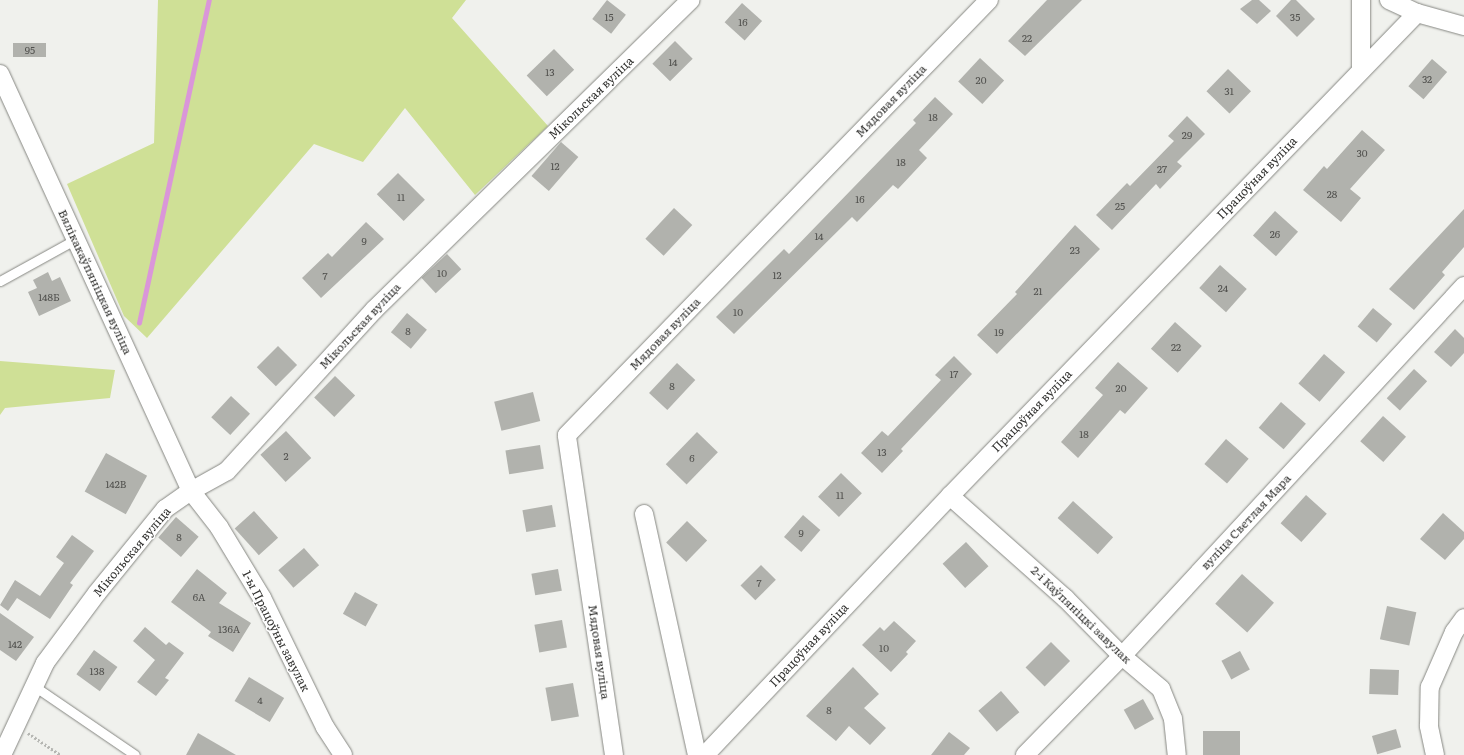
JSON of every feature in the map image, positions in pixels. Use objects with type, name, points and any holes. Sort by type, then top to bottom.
[{"type":"street","name":"Мікольская вуліца","points":[[2,755],[45,663],[165,509],[191,491],[227,471],[374,310],[691,0]]},
{"type":"street","name":"Мядовая вуліца","points":[[614,755],[567,435],[989,0]]},
{"type":"street","points":[[1361,0],[1361,69]]},
{"type":"street","points":[[1389,0],[1417,13],[1464,26]]},
{"type":"street","name":"Працоўная вуліца","points":[[705,755],[950,496],[1361,69],[1417,13]]},
{"type":"street","name":"Вялікакаўпяніцкая вуліца","points":[[0,74],[191,491]]},
{"type":"street","name":"вуліца Светлая Мара","points":[[1025,755],[1122,656],[1464,286]]},
{"type":"street","name":"1-ы Працоўны завулак","points":[[191,491],[219,527],[262,598],[325,727],[343,755]]},
{"type":"street","name":"2-і Каўпяніцкі завулак","points":[[950,496],[1065,598],[1122,656],[1161,689],[1173,719],[1176,755]]},
{"type":"street","points":[[644,514],[697,755]]},
{"type":"street","points":[[1435,755],[1429,726],[1430,687],[1454,632],[1464,618]]},
{"type":"lane","points":[[0,281],[76,239]]},
{"type":"lane","points":[[34,686],[135,755]]},
{"type":"green space","points":[[158,0],[466,0],[452,18],[548,126],[475,195],[405,108],[363,162],[314,144],[147,338],[124,316],[67,184],[154,143]]},
{"type":"green space","points":[[0,361],[115,370],[110,398],[5,408],[0,415]]},
{"type":"building","points":[[607,0],[626,15],[611,34],[592,19]]},
{"type":"building","points":[[1047,0],[1082,0],[1025,56],[1008,41]]},
{"type":"building","points":[[1252,0],[1259,0],[1271,11],[1257,24],[1240,9]]},
{"type":"building","points":[[1291,0],[1296,0],[1315,19],[1297,37],[1276,16]]},
{"type":"building","points":[[742,3],[762,21],[745,40],[725,22]]},
{"type":"building","points":[[675,41],[693,59],[670,81],[652,64]]},
{"type":"building","points":[[13,43],[46,43],[46,57],[13,57]]},
{"type":"building","points":[[554,49],[574,70],[547,96],[527,75]]},
{"type":"building","points":[[980,58],[1004,81],[982,104],[958,81]]},
{"type":"building","points":[[1432,59],[1447,72],[1423,99],[1408,86]]},
{"type":"building","points":[[1228,69],[1251,91],[1229,114],[1206,91]]},
{"type":"building","points":[[935,97],[953,114],[919,150],[927,158],[898,189],[893,185],[857,222],[852,217],[734,334],[716,317],[784,249],[789,254],[916,123],[913,120]]},
{"type":"building","points":[[1187,116],[1205,134],[1177,162],[1182,166],[1160,189],[1156,184],[1112,230],[1096,215],[1127,183],[1130,186],[1174,141],[1168,136]]},
{"type":"building","points":[[1362,130],[1385,150],[1350,189],[1361,198],[1341,222],[1303,190],[1324,166],[1327,169]]},
{"type":"building","points":[[561,142],[578,157],[549,191],[531,176]]},
{"type":"building","points":[[398,173],[425,200],[404,221],[377,194]]},
{"type":"building","points":[[674,208],[692,225],[664,256],[645,239]]},
{"type":"building","points":[[1464,209],[1464,247],[1442,272],[1445,275],[1414,310],[1389,289]]},
{"type":"building","points":[[1275,211],[1298,232],[1276,256],[1253,236]]},
{"type":"building","points":[[366,222],[384,239],[321,298],[302,278],[328,253],[332,257]]},
{"type":"building","points":[[1075,225],[1100,249],[997,354],[977,335],[1017,294],[1015,292]]},
{"type":"building","points":[[447,254],[461,269],[436,293],[421,278]]},
{"type":"building","points":[[1220,265],[1247,289],[1226,312],[1199,288]]},
{"type":"building","points":[[48,272],[52,281],[60,277],[71,301],[39,316],[28,292],[37,288],[33,280]]},
{"type":"building","points":[[1373,308],[1392,324],[1377,342],[1358,326]]},
{"type":"building","points":[[407,313],[427,330],[411,349],[391,332]]},
{"type":"building","points":[[1175,322],[1202,346],[1178,373],[1151,349]]},
{"type":"building","points":[[1455,329],[1464,338],[1464,353],[1451,367],[1434,352]]},
{"type":"building","points":[[278,346],[297,365],[276,386],[257,367]]},
{"type":"building","points":[[1324,354],[1345,372],[1320,402],[1298,383]]},
{"type":"building","points":[[954,356],[972,374],[901,449],[903,451],[882,473],[861,453],[882,431],[888,436],[941,380],[935,375]]},
{"type":"building","points":[[1118,362],[1148,388],[1125,414],[1120,410],[1078,458],[1061,442],[1103,395],[1095,388]]},
{"type":"building","points":[[677,363],[695,380],[667,410],[649,393]]},
{"type":"building","points":[[1414,369],[1427,381],[1400,411],[1387,398]]},
{"type":"building","points":[[335,376],[355,395],[334,417],[314,398]]},
{"type":"building","points":[[533,392],[540,421],[501,431],[494,402]]},
{"type":"building","points":[[231,396],[250,414],[230,435],[211,417]]},
{"type":"building","points":[[1281,402],[1306,424],[1284,449],[1259,428]]},
{"type":"building","points":[[1383,416],[1406,437],[1383,462],[1360,441]]},
{"type":"building","points":[[286,431],[311,458],[286,482],[260,455]]},
{"type":"building","points":[[697,432],[718,452],[687,485],[666,464]]},
{"type":"building","points":[[1226,439],[1249,459],[1227,484],[1204,464]]},
{"type":"building","points":[[540,445],[544,469],[509,474],[505,450]]},
{"type":"building","points":[[106,453],[147,476],[126,514],[85,491]]},
{"type":"building","points":[[841,473],[862,493],[839,517],[818,497]]},
{"type":"building","points":[[1306,495],[1327,514],[1301,542],[1281,523]]},
{"type":"building","points":[[1073,501],[1113,537],[1098,554],[1058,518]]},
{"type":"building","points":[[552,505],[556,527],[526,532],[522,510]]},
{"type":"building","points":[[254,511],[278,538],[259,555],[235,528]]},
{"type":"building","points":[[1443,513],[1464,532],[1464,539],[1445,560],[1420,539]]},
{"type":"building","points":[[803,515],[820,530],[801,552],[784,537]]},
{"type":"building","points":[[176,517],[199,537],[181,557],[158,537]]},
{"type":"building","points":[[687,521],[707,540],[686,562],[666,543]]},
{"type":"building","points":[[72,535],[94,551],[70,583],[73,585],[50,619],[17,598],[8,611],[0,605],[15,580],[40,596],[64,563],[56,557]]},
{"type":"building","points":[[966,542],[989,566],[965,588],[943,564]]},
{"type":"building","points":[[304,548],[319,565],[293,588],[278,570]]},
{"type":"building","points":[[761,565],[776,580],[755,600],[740,586]]},
{"type":"building","points":[[197,569],[227,593],[219,603],[251,623],[233,652],[208,636],[211,632],[171,602]]},
{"type":"building","points":[[558,569],[562,591],[535,595],[531,574]]},
{"type":"building","points":[[1242,574],[1274,603],[1247,632],[1215,604]]},
{"type":"building","points":[[355,592],[378,605],[366,626],[343,614]]},
{"type":"building","points":[[1387,606],[1416,612],[1409,645],[1380,639]]},
{"type":"building","points":[[0,613],[34,637],[16,661],[0,650]]},
{"type":"building","points":[[562,620],[567,648],[539,652],[534,625]]},
{"type":"building","points":[[894,621],[916,641],[906,652],[908,654],[891,672],[862,645],[880,627],[884,631]]},
{"type":"building","points":[[145,627],[166,645],[169,642],[184,653],[165,678],[169,680],[156,696],[137,682],[155,660],[133,641]]},
{"type":"building","points":[[1051,642],[1070,661],[1045,687],[1026,667]]},
{"type":"building","points":[[94,650],[117,667],[100,691],[76,674]]},
{"type":"building","points":[[1240,651],[1250,670],[1231,679],[1221,661]]},
{"type":"building","points":[[853,667],[879,694],[864,708],[886,728],[870,745],[849,726],[836,741],[806,716]]},
{"type":"building","points":[[1370,669],[1399,670],[1398,695],[1369,694]]},
{"type":"building","points":[[249,677],[284,698],[270,722],[235,701]]},
{"type":"building","points":[[573,683],[579,716],[551,721],[545,688]]},
{"type":"building","points":[[1001,691],[1019,712],[997,732],[978,711]]},
{"type":"building","points":[[1143,699],[1154,719],[1135,730],[1124,710]]},
{"type":"building","points":[[1396,729],[1401,747],[1377,754],[1372,736]]},
{"type":"building","points":[[1203,731],[1240,731],[1240,755],[1203,755]]},
{"type":"building","points":[[949,732],[970,748],[964,755],[931,755]]},
{"type":"building","points":[[198,733],[236,755],[186,755]]},
{"type":"waterway","points":[[139,323],[209,0]]}]
